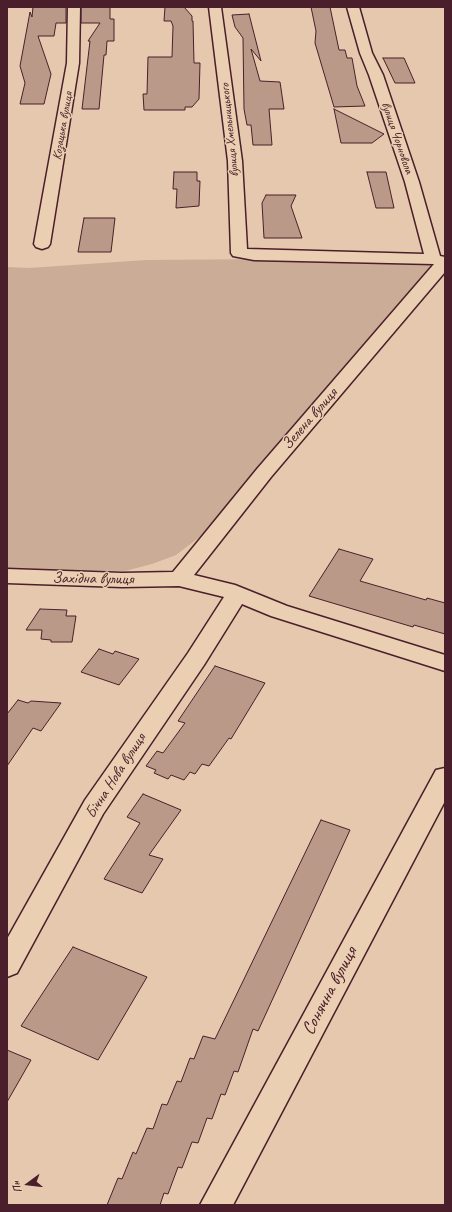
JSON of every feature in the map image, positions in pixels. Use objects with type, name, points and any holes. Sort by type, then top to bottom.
[{"type":"street","name":"Козацька вулиця","points":[[42,244],[73,63],[74,7]]},
{"type":"street","name":"вулиця Хмельницького","points":[[215,7],[235,161],[240,253],[254,255],[441,261]]},
{"type":"street","name":"вулиця Чорновола","points":[[353,7],[366,53],[378,80],[412,182],[441,261]]},
{"type":"street","name":"Зелена вулиця","points":[[179,580],[264,473],[441,261]]},
{"type":"street","name":"Західна вулиця","points":[[7,576],[122,580],[179,580],[227,590],[279,610],[445,663]]},
{"type":"street","name":"Бічна Нова вулиця","points":[[7,965],[94,807],[196,659],[229,609],[237,594]]},
{"type":"street","name":"Сонячна вулиця","points":[[216,1205],[445,778]]},
{"type":"shaded area","points":[[273,259],[428,261],[430,267],[255,470],[206,532],[176,555],[152,564],[125,571],[7,569],[7,267],[29,268],[146,260]]},
{"type":"building","points":[[33,7],[66,7],[66,23],[56,23],[54,36],[38,36],[51,74],[44,104],[20,104],[25,83],[20,66],[30,12],[32,17]]},
{"type":"building","points":[[81,7],[110,7],[110,19],[114,19],[114,41],[107,41],[106,55],[104,55],[99,109],[82,109],[90,41],[88,41],[100,23],[81,23]]},
{"type":"building","points":[[165,7],[184,7],[192,16],[194,63],[200,63],[199,99],[192,107],[185,107],[185,110],[144,110],[143,94],[147,94],[148,57],[172,57],[173,26],[171,21],[164,21]]},
{"type":"building","points":[[311,7],[330,7],[339,50],[345,50],[347,58],[352,58],[357,86],[365,106],[334,107],[315,43],[316,31]]},
{"type":"building","points":[[249,14],[261,61],[251,49],[260,81],[280,82],[284,109],[269,109],[272,145],[253,145],[251,125],[247,125],[244,109],[243,38],[235,27],[232,15]]},
{"type":"building","points":[[383,58],[404,58],[415,83],[395,83]]},
{"type":"building","points":[[334,109],[384,134],[372,143],[341,143]]},
{"type":"building","points":[[174,172],[197,172],[197,181],[200,181],[199,206],[176,208],[177,189],[173,189]]},
{"type":"building","points":[[367,172],[386,172],[394,208],[376,208]]},
{"type":"building","points":[[266,195],[296,195],[291,206],[302,238],[264,238],[262,203]]},
{"type":"building","points":[[84,218],[115,218],[111,252],[78,252]]},
{"type":"building","points":[[339,549],[373,559],[360,581],[426,600],[427,598],[445,603],[445,634],[414,625],[413,627],[309,596]]},
{"type":"building","points":[[40,609],[67,610],[66,616],[76,616],[72,642],[51,642],[51,640],[41,639],[42,630],[26,630]]},
{"type":"building","points":[[99,649],[113,654],[115,651],[139,659],[119,685],[81,672]]},
{"type":"building","points":[[215,666],[265,683],[231,739],[229,738],[209,766],[202,764],[195,774],[190,772],[184,780],[171,775],[168,779],[154,773],[156,770],[146,766],[157,751],[163,753],[185,723],[178,721]]},
{"type":"building","points":[[18,700],[28,703],[31,701],[61,703],[41,731],[33,728],[7,766],[7,714]]},
{"type":"building","points":[[143,794],[181,810],[149,855],[163,859],[142,893],[104,879],[140,823],[127,817]]},
{"type":"building","points":[[321,820],[350,830],[258,1031],[253,1029],[238,1072],[234,1071],[225,1095],[221,1094],[212,1119],[207,1118],[198,1143],[192,1142],[182,1168],[178,1167],[168,1194],[164,1193],[160,1205],[107,1205],[118,1178],[122,1179],[133,1152],[136,1154],[147,1128],[153,1129],[162,1104],[167,1105],[177,1081],[181,1082],[190,1058],[194,1059],[203,1036],[215,1039]]},
{"type":"building","points":[[73,947],[147,977],[98,1060],[21,1026]]},
{"type":"building","points":[[7,1050],[31,1060],[7,1102]]}]
